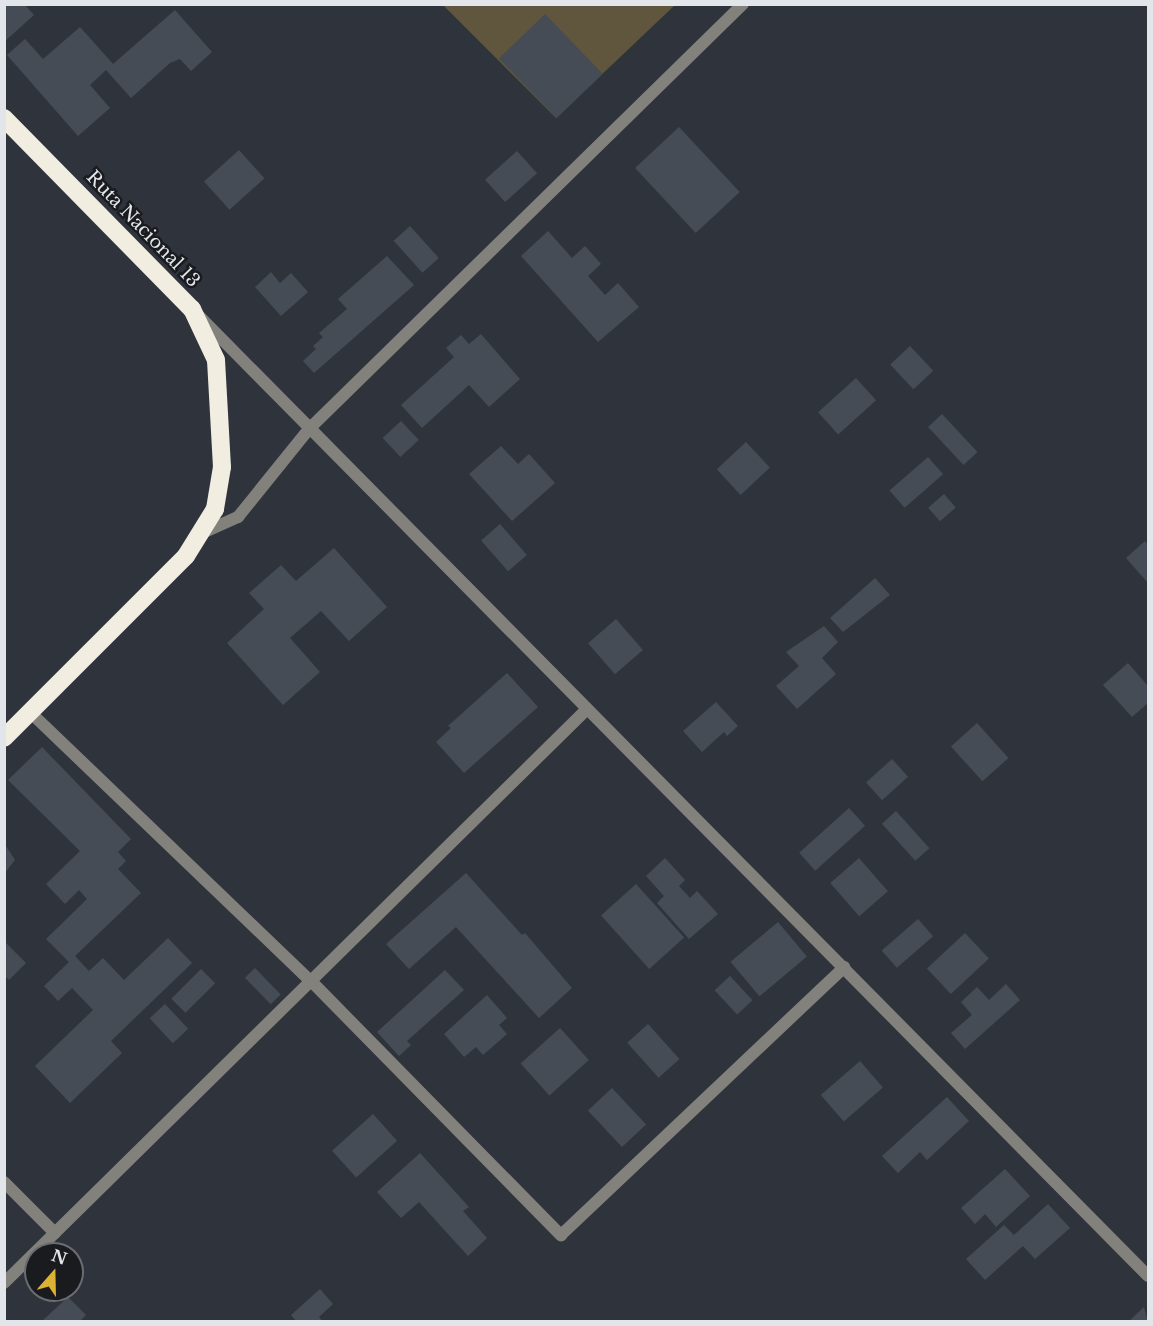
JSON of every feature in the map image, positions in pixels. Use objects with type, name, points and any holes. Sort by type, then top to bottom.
[{"type":"highway","name":"Ruta Nacional 13","points":[[4,118],[192,309],[216,360],[222,411],[222,467],[215,509],[186,556],[4,738]]},
{"type":"street","points":[[199,534],[238,517],[309,429],[743,4]]},
{"type":"street","points":[[192,309],[1149,1276]]},
{"type":"street","points":[[4,1282],[313,983],[587,709]]},
{"type":"street","points":[[30,712],[313,983],[561,1235],[844,967]]},
{"type":"street","points":[[4,1182],[55,1233]]},
{"type":"shaded area","points":[[443,5],[675,5],[556,118]]},
{"type":"building","points":[[4,4],[24,4],[34,15],[4,42]]},
{"type":"building","points":[[175,10],[212,52],[191,71],[180,59],[170,63],[131,98],[106,70],[90,85],[110,108],[78,136],[7,55],[25,39],[43,59],[80,27],[113,64]]},
{"type":"building","points":[[545,14],[603,74],[557,118],[499,58]]},
{"type":"building","points":[[679,127],[740,192],[696,233],[635,168]]},
{"type":"building","points":[[239,150],[264,178],[229,210],[204,181]]},
{"type":"building","points":[[517,151],[537,173],[505,202],[485,180]]},
{"type":"building","points":[[410,226],[439,258],[422,273],[394,241]]},
{"type":"building","points":[[548,231],[572,258],[585,246],[601,264],[588,276],[605,295],[618,283],[639,307],[598,342],[521,256]]},
{"type":"building","points":[[387,256],[414,285],[314,373],[303,361],[316,349],[313,346],[323,337],[319,333],[347,309],[338,299]]},
{"type":"building","points":[[271,272],[280,283],[291,273],[308,292],[281,316],[255,287]]},
{"type":"building","points":[[481,334],[520,379],[489,407],[469,385],[422,428],[401,405],[454,357],[446,348],[461,335],[469,344]]},
{"type":"building","points":[[910,346],[933,371],[913,389],[890,364]]},
{"type":"building","points":[[856,378],[876,400],[838,434],[818,412]]},
{"type":"building","points":[[942,414],[977,452],[964,465],[928,427]]},
{"type":"building","points":[[401,421],[419,440],[400,457],[383,438]]},
{"type":"building","points":[[746,442],[770,468],[741,495],[717,469]]},
{"type":"building","points":[[501,446],[518,464],[529,454],[555,483],[512,521],[469,474]]},
{"type":"building","points":[[928,457],[943,474],[905,508],[890,490]]},
{"type":"building","points":[[944,494],[956,508],[940,521],[928,508]]},
{"type":"building","points":[[500,524],[527,555],[508,571],[481,540]]},
{"type":"building","points":[[1145,541],[1148,545],[1148,583],[1126,558]]},
{"type":"building","points":[[334,548],[387,607],[349,641],[321,611],[290,638],[320,672],[283,705],[227,643],[264,609],[249,593],[281,565],[296,581]]},
{"type":"building","points":[[875,578],[890,595],[843,632],[830,618]]},
{"type":"building","points":[[616,619],[643,650],[615,674],[588,643]]},
{"type":"building","points":[[824,626],[838,642],[822,658],[836,674],[797,709],[776,686],[799,666],[786,652]]},
{"type":"building","points":[[1128,663],[1148,686],[1148,703],[1132,717],[1103,685]]},
{"type":"building","points":[[507,673],[538,707],[464,773],[436,742],[451,728],[448,726]]},
{"type":"building","points":[[716,702],[738,726],[727,736],[724,732],[702,752],[683,731]]},
{"type":"building","points":[[977,723],[1008,758],[982,781],[951,746]]},
{"type":"building","points":[[42,747],[131,839],[118,852],[126,861],[118,869],[141,893],[75,956],[89,971],[103,958],[124,980],[168,938],[192,963],[111,1041],[122,1053],[70,1103],[35,1066],[93,1010],[72,988],[58,1001],[44,986],[69,962],[46,939],[87,899],[79,890],[65,904],[46,884],[80,851],[8,780]]},
{"type":"building","points":[[892,759],[908,777],[882,800],[866,782]]},
{"type":"building","points":[[849,808],[865,826],[815,871],[799,853]]},
{"type":"building","points":[[896,811],[929,848],[915,861],[882,824]]},
{"type":"building","points":[[4,843],[15,860],[4,874]]},
{"type":"building","points":[[665,858],[685,880],[679,886],[690,898],[697,891],[718,914],[689,939],[657,903],[664,896],[646,876]]},
{"type":"building","points":[[859,858],[888,891],[859,916],[830,883]]},
{"type":"building","points":[[466,873],[522,935],[525,933],[572,988],[539,1018],[456,927],[409,969],[386,944]]},
{"type":"building","points":[[636,884],[684,938],[649,969],[601,915]]},
{"type":"building","points":[[918,919],[933,936],[897,968],[882,950]]},
{"type":"building","points":[[778,922],[807,956],[759,996],[731,962]]},
{"type":"building","points":[[965,933],[989,959],[951,994],[927,968]]},
{"type":"building","points":[[4,941],[26,963],[9,980],[4,975]]},
{"type":"building","points":[[255,968],[281,995],[271,1004],[245,978]]},
{"type":"building","points":[[201,969],[215,983],[185,1013],[171,999]]},
{"type":"building","points":[[445,970],[464,990],[407,1041],[411,1045],[399,1056],[377,1032]]},
{"type":"building","points":[[730,976],[753,1000],[737,1014],[715,990]]},
{"type":"building","points":[[1006,984],[1020,1000],[965,1049],[951,1033],[972,1015],[961,1002],[977,987],[989,1000]]},
{"type":"building","points":[[487,995],[507,1018],[499,1025],[507,1034],[483,1055],[476,1047],[464,1057],[444,1034]]},
{"type":"building","points":[[165,1004],[188,1029],[173,1043],[150,1018]]},
{"type":"building","points":[[648,1024],[679,1059],[659,1078],[627,1043]]},
{"type":"building","points":[[560,1028],[589,1060],[549,1095],[521,1063]]},
{"type":"building","points":[[860,1061],[883,1087],[844,1122],[821,1095]]},
{"type":"building","points":[[612,1088],[646,1125],[622,1147],[588,1111]]},
{"type":"building","points":[[947,1097],[969,1121],[927,1160],[920,1152],[898,1173],[882,1156]]},
{"type":"building","points":[[373,1114],[397,1141],[356,1178],[332,1151]]},
{"type":"building","points":[[420,1153],[469,1207],[463,1211],[487,1238],[468,1256],[419,1202],[401,1218],[377,1192]]},
{"type":"building","points":[[1005,1169],[1030,1196],[996,1227],[985,1214],[975,1224],[961,1208]]},
{"type":"building","points":[[1048,1204],[1070,1228],[1035,1259],[1023,1246],[985,1280],[966,1259],[1004,1225],[1014,1235]]},
{"type":"building","points":[[320,1289],[333,1304],[319,1317],[323,1322],[297,1322],[291,1315]]},
{"type":"building","points":[[63,1302],[73,1302],[86,1315],[79,1322],[41,1322]]},
{"type":"building","points":[[1144,1307],[1148,1322],[1128,1322]]}]
